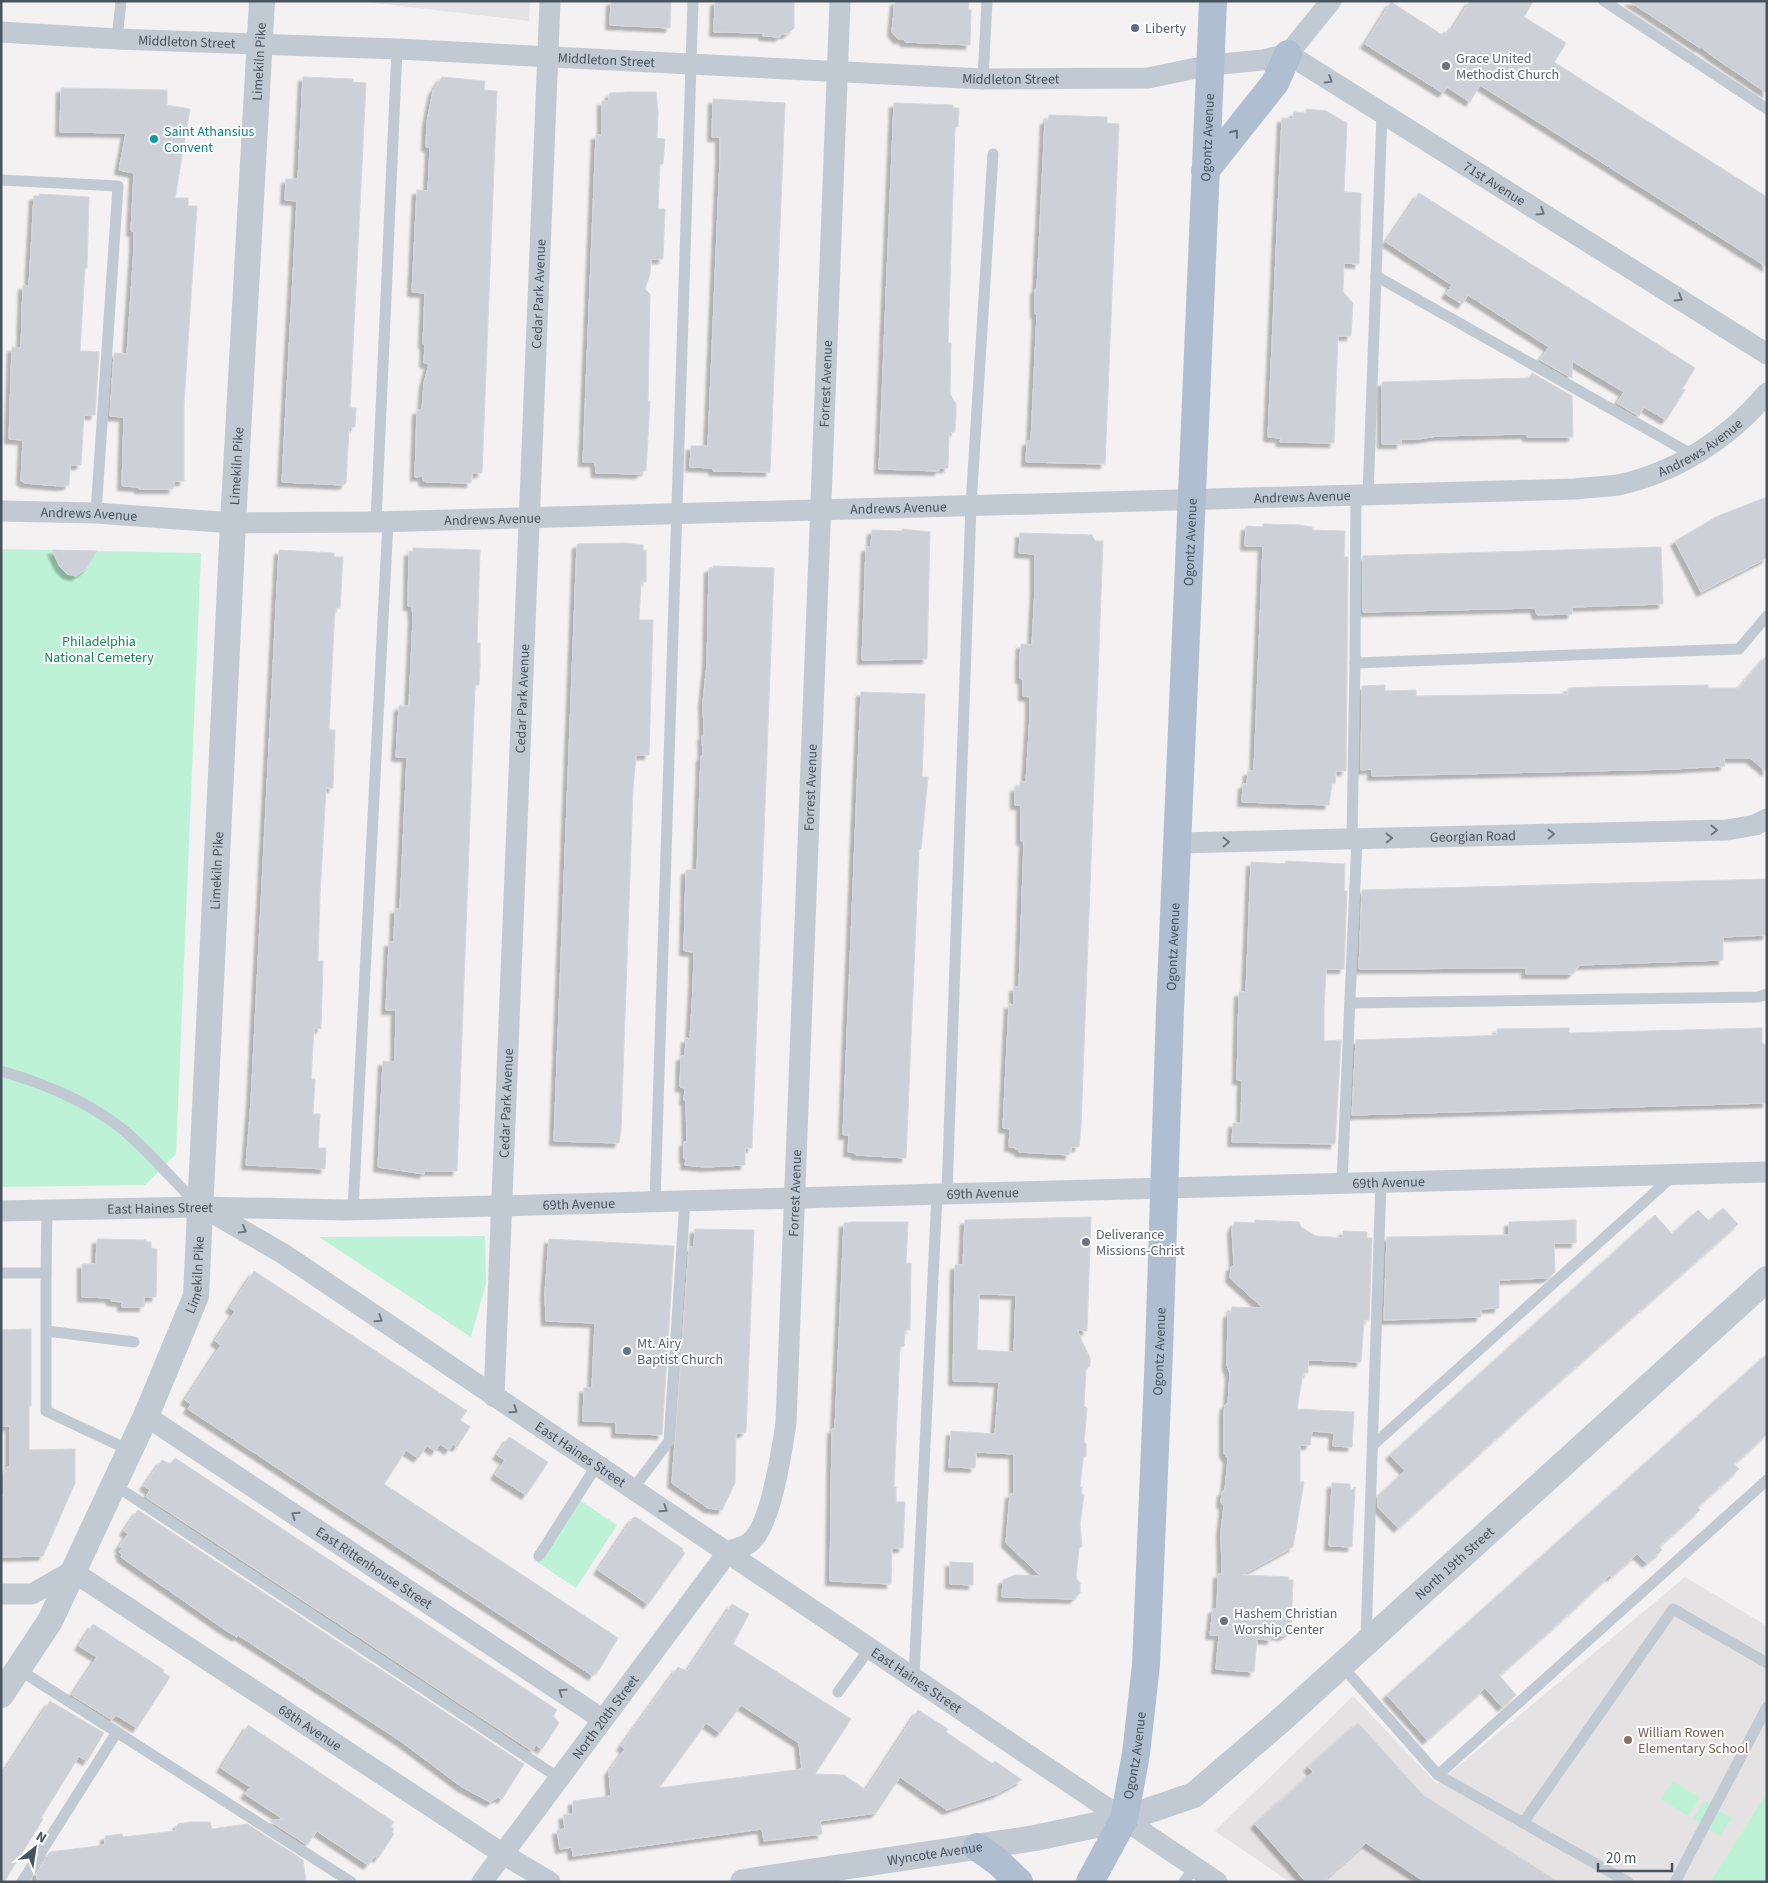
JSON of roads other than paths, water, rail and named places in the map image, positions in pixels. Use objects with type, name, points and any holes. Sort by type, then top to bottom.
[{"type":"main road","name":"Ogontz Avenue","points":[[1090,1882],[1124,1819],[1136,1754],[1146,1665],[1159,1351],[1163,1188],[1213,1]]},
{"type":"main road","points":[[1205,171],[1275,83],[1288,54]]},
{"type":"main road","points":[[977,1848],[998,1862],[1019,1882]]},
{"type":"street","name":"Limekiln Pike","points":[[1,1695],[50,1621],[146,1416],[196,1296],[233,523],[262,1]]},
{"type":"street","name":"Cedar Park Avenue","points":[[494,1397],[550,1]]},
{"type":"street","name":"Forrest Avenue","points":[[728,1552],[750,1543],[764,1523],[778,1473],[786,1423],[793,1198],[822,510],[840,1]]},
{"type":"street","points":[[1211,65],[1263,60],[1288,54],[1331,1]]},
{"type":"street","name":"Middleton Street","points":[[1,32],[117,39],[397,49],[983,79],[1148,78],[1211,65]]},
{"type":"street","name":"71st Avenue","points":[[1288,54],[1767,354]]},
{"type":"street","name":"Andrews Avenue","points":[[1,510],[96,513],[233,523],[382,522],[1576,489],[1618,485],[1661,471],[1693,455],[1753,410],[1767,393]]},
{"type":"street","name":"Georgian Road","points":[[1178,843],[1726,830],[1755,825],[1767,820]]},
{"type":"street","name":"69th Avenue","points":[[200,1207],[354,1210],[1767,1172]]},
{"type":"street","name":"East Haines Street","points":[[1,1211],[200,1207],[282,1252],[494,1397],[1124,1819],[1189,1874],[1217,1882]]},
{"type":"street","name":"North 19th Street","points":[[1124,1819],[1194,1795],[1341,1666],[1767,1279]]},
{"type":"street","name":"East Rittenhouse Street","points":[[146,1416],[602,1719]]},
{"type":"street","name":"North 20th Street","points":[[482,1882],[728,1552]]},
{"type":"street","points":[[1,1594],[32,1594],[72,1571]]},
{"type":"street","name":"68th Avenue","points":[[72,1571],[503,1854],[550,1882]]},
{"type":"street","name":"Wyncote Avenue","points":[[744,1882],[977,1848],[1124,1819]]},
{"type":"lane","points":[[117,39],[121,1]]},
{"type":"lane","points":[[655,1201],[693,1]]},
{"type":"lane","points":[[983,79],[987,1]]},
{"type":"lane","points":[[1604,1],[1767,110]]},
{"type":"lane","points":[[354,1210],[382,522],[397,49]]},
{"type":"lane","points":[[1342,1183],[1350,1003],[1354,839],[1355,663],[1362,495],[1376,276],[1382,113]]},
{"type":"lane","points":[[914,1677],[942,1194],[971,505],[993,154]]},
{"type":"lane","points":[[1,180],[118,186],[96,513]]},
{"type":"lane","points":[[1376,276],[1693,455]]},
{"type":"lane","points":[[1355,663],[1739,649],[1767,616]]},
{"type":"lane","points":[[1350,1003],[1758,997],[1767,994]]},
{"type":"lane","points":[[1,1070],[53,1088],[102,1115],[127,1134],[200,1207]]},
{"type":"lane","points":[[1373,1445],[1674,1174]]},
{"type":"lane","points":[[1366,1643],[1381,1182]]},
{"type":"lane","points":[[633,1489],[669,1441],[685,1200]]},
{"type":"lane","points":[[47,1210],[46,1411],[129,1450]]},
{"type":"lane","points":[[1,1273],[46,1273]]},
{"type":"lane","points":[[47,1331],[134,1342]]},
{"type":"lane","points":[[539,1556],[597,1465]]},
{"type":"lane","points":[[1438,1776],[1767,1480]]},
{"type":"lane","points":[[113,1484],[559,1778]]},
{"type":"lane","points":[[1523,1823],[1673,1609],[1767,1663]]},
{"type":"lane","points":[[838,1692],[870,1648]]},
{"type":"lane","points":[[1341,1666],[1438,1776],[1628,1882]]},
{"type":"lane","points":[[18,1669],[350,1882]]},
{"type":"lane","points":[[1675,1882],[1767,1707]]},
{"type":"lane","points":[[22,1882],[117,1732]]},
{"type":"place","name":"Liberty","points":[[1135,28]]},
{"type":"place","name":"Grace United Methodist Church","points":[[1446,66]]},
{"type":"place","name":"Saint Athansius Convent","points":[[154,139]]},
{"type":"place","name":"Deliverance Missions-Christ","points":[[1086,1242]]},
{"type":"place","name":"Mt. Airy Baptist Church","points":[[627,1351]]},
{"type":"place","name":"Hashem Christian Worship Center","points":[[1224,1621]]},
{"type":"place","name":"William Rowen Elementary School","points":[[1628,1740]]},
{"type":"park label","name":"Philadelphia National Cemetery","points":[[99,650]]}]
